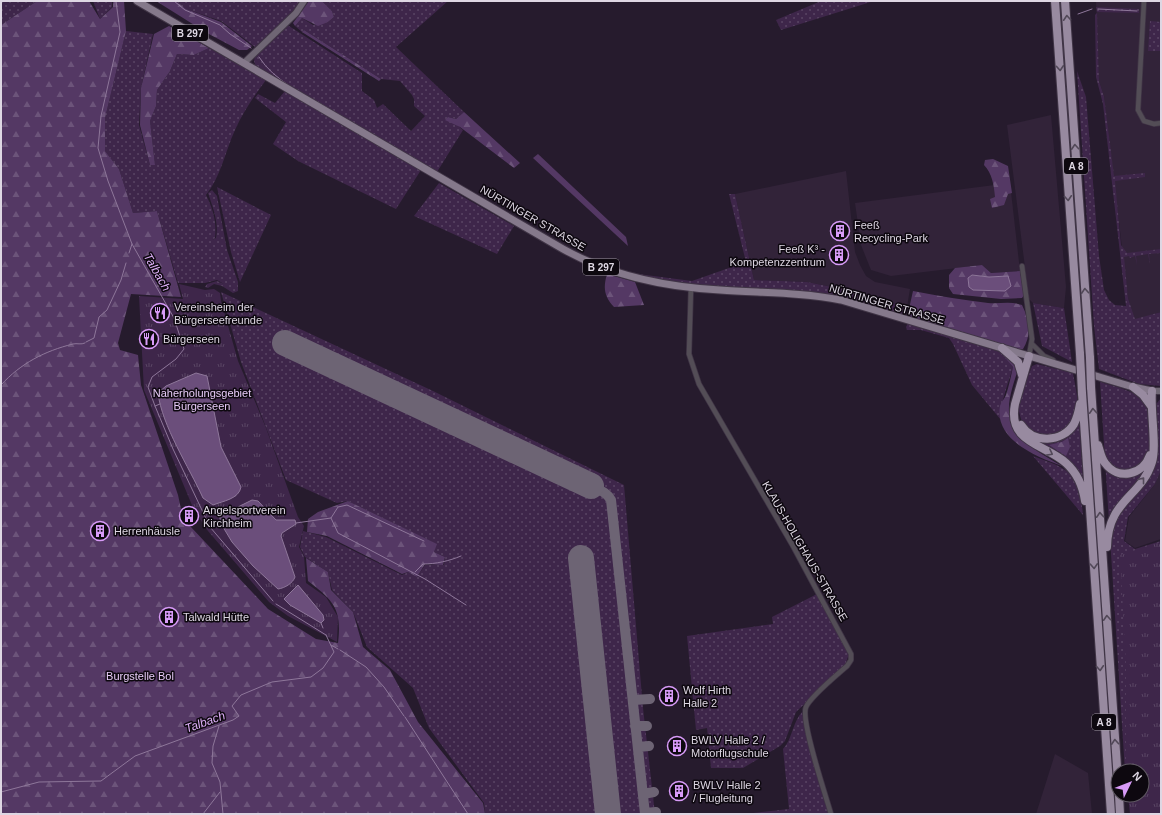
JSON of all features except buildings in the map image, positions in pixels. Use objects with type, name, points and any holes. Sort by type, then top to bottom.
[{"type":"highway","name":"A 8","points":[[1055,1],[1111,814]]},
{"type":"highway","name":"A 8","points":[[1065,1],[1117,763]]},
{"type":"highway","points":[[1002,348],[1018,362],[1022,376]]},
{"type":"highway","points":[[1029,356],[1014,404],[1013,417],[1018,430],[1031,442],[1060,458],[1074,471],[1081,486],[1085,504],[1090,513]]},
{"type":"highway","points":[[1133,387],[1143,395],[1151,406]]},
{"type":"highway","points":[[1103,554],[1107,549],[1108,532],[1111,520],[1118,508],[1148,472],[1154,458],[1151,406],[1152,391]]},
{"type":"highway","points":[[1014,404],[1020,423],[1027,432],[1038,438],[1051,439],[1065,433],[1073,426],[1082,394]]},
{"type":"highway","points":[[1095,434],[1105,463],[1120,474],[1131,473],[1141,469],[1148,460],[1153,445]]},
{"type":"highway","points":[[1119,803],[1120,814]]},
{"type":"main road","name":"NÜRTINGER STRASSE","points":[[137,1],[580,258],[618,273],[691,287],[824,297],[1057,363],[1133,387],[1152,391]]},
{"type":"street","points":[[244,63],[296,13],[304,1]]},
{"type":"street","points":[[1144,1],[1138,110],[1144,121],[1154,124],[1161,124]]},
{"type":"street","points":[[1022,266],[1032,344],[1029,356]]},
{"type":"street","name":"KLAUS-HOLIGHAUS-STRASSE","points":[[691,287],[690,354],[699,384],[796,553],[851,654],[851,660],[847,666],[810,701],[805,710],[807,729],[831,814]]},
{"type":"street","points":[[1032,344],[1044,356],[1057,363]]},
{"type":"street","name":"NÜRTINGER STRASSE","points":[[1152,391],[1161,391]]},
{"type":"shaded area","points":[[1096,1],[1161,1],[1161,312],[1135,320],[1128,298],[1104,96],[1099,81]]},
{"type":"shaded area","points":[[1051,115],[1066,287],[1064,308],[1033,303],[1029,299],[1007,125]]},
{"type":"shaded area","points":[[846,171],[855,252],[860,265],[866,276],[875,282],[910,289],[907,307],[847,290],[807,282],[754,280],[735,194]]},
{"type":"shaded area","points":[[1010,183],[1020,271],[991,273],[982,265],[891,276],[871,270],[861,245],[855,203]]},
{"type":"shaded area","points":[[972,275],[989,277],[1008,276],[1011,286],[1005,291],[973,290],[969,287],[968,278]]},
{"type":"shaded area","points":[[196,373],[207,376],[221,447],[241,487],[240,491],[234,497],[213,505],[203,498],[170,433],[158,393],[166,386]]},
{"type":"shaded area","points":[[1161,469],[1161,539],[1135,548],[1125,541],[1129,517],[1155,484]]},
{"type":"shaded area","points":[[252,500],[258,501],[276,520],[295,520],[296,524],[282,533],[281,536],[295,577],[291,583],[283,588],[278,589],[253,566],[232,542],[220,522],[220,517],[224,514]]},
{"type":"shaded area","points":[[298,585],[323,615],[324,620],[321,623],[290,605],[284,599]]},
{"type":"shaded area","points":[[1055,754],[1088,773],[1092,814],[1036,814]]},
{"type":"green space","points":[[1,1],[37,1],[1,25]]},
{"type":"green space","name":"Burgstelle Bol","points":[[37,1],[89,1],[100,19],[113,7],[113,1],[124,1],[126,31],[105,118],[105,151],[119,169],[133,213],[157,211],[181,297],[131,294],[118,343],[120,350],[138,355],[141,385],[178,495],[181,509],[190,526],[268,609],[316,639],[338,643],[339,622],[337,614],[330,600],[308,581],[306,558],[328,572],[331,590],[353,612],[363,647],[390,670],[418,722],[483,803],[485,814],[1,814],[1,25]],"holes":[[[104,522],[109,526],[110,535],[103,539],[98,536],[95,529],[98,524]]]},
{"type":"green space","points":[[93,1],[112,1],[112,7],[100,19]]},
{"type":"green space","points":[[156,1],[176,1],[186,9],[221,22],[252,46],[247,50],[239,50],[207,33]]},
{"type":"green space","points":[[176,1],[301,1],[292,14],[255,47],[221,21],[186,9]]},
{"type":"green space","points":[[309,1],[322,1],[332,11],[334,17],[328,22],[318,26],[302,18],[295,26],[293,23]]},
{"type":"green space","points":[[322,1],[448,1],[396,47],[464,112],[456,119],[448,117],[463,130],[437,172],[256,67],[254,61],[255,56],[285,26],[289,26],[362,73],[362,91],[374,100],[377,108],[383,104],[411,131],[425,116],[414,106],[414,99],[412,95],[400,81],[381,79],[304,30],[302,32],[295,26],[302,18],[313,25],[328,22],[334,17],[332,11]]},
{"type":"green space","points":[[821,1],[874,1],[781,30],[776,20]]},
{"type":"green space","points":[[1096,7],[1139,9],[1139,13],[1097,12]]},
{"type":"green space","points":[[1097,13],[1099,81],[1104,96],[1114,176],[1145,173],[1145,177],[1115,181],[1121,245],[1127,253],[1161,249],[1161,253],[1149,254],[1150,264],[1148,254],[1136,256],[1137,265],[1135,256],[1130,258],[1129,256],[1124,257],[1128,298],[1135,319],[1161,312],[1161,386],[1139,384],[1099,369],[1094,326],[1077,71],[1086,97],[1099,256],[1104,290],[1109,300],[1115,305],[1126,306],[1103,104],[1096,77],[1095,15]]},
{"type":"green space","points":[[1150,21],[1161,22],[1161,51],[1148,51]]},
{"type":"green space","points":[[169,26],[209,48],[194,55],[177,54],[170,71],[157,90],[156,106],[150,121],[155,165],[150,165],[140,125],[141,88],[154,34]]},
{"type":"green space","points":[[304,30],[381,79],[379,81],[302,32]]},
{"type":"green space","points":[[126,31],[153,34],[141,88],[139,125],[150,165],[155,165],[150,121],[156,106],[157,90],[170,71],[177,54],[194,55],[209,48],[266,80],[238,123],[219,172],[206,195],[211,205],[215,221],[215,238],[212,240],[216,238],[217,226],[208,193],[212,190],[217,196],[227,250],[238,282],[238,291],[233,293],[222,286],[214,284],[208,288],[205,287],[207,284],[217,281],[224,284],[217,280],[205,283],[178,283],[157,211],[133,213],[119,169],[105,151],[105,118]]},
{"type":"green space","points":[[285,91],[421,170],[396,209],[298,161],[273,144],[286,122],[255,98],[258,94],[275,103]]},
{"type":"green space","points":[[464,112],[520,163],[514,168],[460,127],[445,120],[448,117],[456,119]]},
{"type":"green space","points":[[538,154],[626,237],[628,246],[533,158]]},
{"type":"green space","points":[[993,159],[1008,166],[1012,193],[1008,194],[1004,205],[992,208],[990,199],[995,197],[993,184],[991,175],[984,165],[985,160]]},
{"type":"green space","points":[[439,183],[514,226],[497,254],[414,216]]},
{"type":"green space","points":[[217,187],[271,215],[240,282],[231,252]]},
{"type":"green space","points":[[729,194],[735,194],[754,280],[807,282],[847,290],[907,307],[903,316],[865,305],[692,285],[638,276],[638,274],[692,281],[746,262]]},
{"type":"green space","points":[[982,265],[991,273],[1020,271],[1024,295],[1022,298],[1001,299],[953,294],[949,288],[949,275],[955,268]],"holes":[[[972,275],[989,277],[1003,276],[997,291],[979,290],[969,282],[968,278]]]},
{"type":"green space","points":[[607,274],[635,282],[644,305],[614,307],[605,292]]},
{"type":"green space","name":"Naherholungsgebiet Bürgerseen","points":[[179,284],[205,290],[214,289],[220,293],[238,361],[266,428],[298,517],[304,526],[299,547],[304,556],[306,583],[326,597],[338,617],[337,642],[288,616],[269,602],[208,531],[194,510],[144,390],[139,296],[183,299]]},
{"type":"green space","points":[[913,291],[979,302],[1014,303],[1022,305],[1028,321],[1028,338],[1026,344],[1023,349],[1018,349],[907,318]]},
{"type":"green space","points":[[221,292],[433,391],[624,485],[643,708],[655,814],[485,814],[484,803],[429,728],[413,688],[367,647],[353,612],[332,590],[328,572],[305,557],[300,547],[303,531],[326,537],[402,575],[408,572],[417,577],[425,565],[444,565],[445,557],[434,552],[436,544],[348,501],[337,503],[286,480],[241,362]]},
{"type":"green space","points":[[1033,303],[1064,308],[1072,362],[1042,346]]},
{"type":"green space","points":[[908,323],[1000,352],[1013,367],[1003,400],[1001,420],[972,385],[949,338],[921,330],[907,330],[906,327]]},
{"type":"green space","points":[[1000,352],[1012,358],[1018,369],[1009,401],[1011,422],[1015,430],[1029,445],[1062,466],[1041,458],[1019,445],[1010,438],[1004,428],[1000,418],[1000,406],[1006,395],[1013,367]]},
{"type":"green space","points":[[1037,364],[1073,373],[1078,406],[1077,413],[1072,424],[1056,436],[1036,435],[1023,424],[1018,408],[1019,400],[1032,366]]},
{"type":"green space","points":[[1100,382],[1130,392],[1145,402],[1157,403],[1161,398],[1161,470],[1155,484],[1128,517],[1124,541],[1135,549],[1161,541],[1161,781],[1150,775],[1150,763],[1124,763]]},
{"type":"green space","points":[[1079,419],[1083,481],[1035,442],[1023,430],[1053,440]]},
{"type":"green space","points":[[1068,438],[1070,447],[1066,456],[1049,445],[1062,442]]},
{"type":"green space","points":[[1033,456],[1057,465],[1071,475],[1079,490],[1083,515]]},
{"type":"green space","points":[[348,501],[437,544],[434,552],[445,557],[443,565],[425,564],[417,577],[408,572],[402,574],[327,536],[307,532],[308,519],[318,512]]},
{"type":"green space","points":[[1161,542],[1161,814],[1130,814],[1129,803],[1150,803],[1150,763],[1126,763],[1126,665],[1120,555]]},
{"type":"green space","points":[[817,594],[849,654],[845,665],[796,712],[785,741],[780,746],[743,768],[711,768],[707,728],[696,730],[687,636],[773,624],[772,617]]},
{"type":"green space","points":[[802,712],[807,738],[829,814],[745,814],[789,809],[783,749],[789,740],[796,721]]},
{"type":"waterway","name":"Talbach","points":[[116,1],[120,32],[101,116],[98,148],[108,181],[132,244],[174,318],[184,349],[176,359],[152,377],[148,387],[173,449],[210,527],[273,601]]},
{"type":"waterway","points":[[174,1],[185,10],[220,25],[230,34],[251,48]]},
{"type":"waterway","points":[[1078,14],[1092,9]]},
{"type":"waterway","points":[[1098,9],[1137,11]]},
{"type":"waterway","points":[[259,57],[265,66],[281,80],[328,108]]},
{"type":"waterway","name":"Talbach","points":[[129,253],[132,244]]},
{"type":"waterway","points":[[86,342],[94,338],[99,317],[107,310],[121,280],[126,263]]},
{"type":"waterway","points":[[1,385],[25,364],[43,354],[73,344],[85,343]]},
{"type":"waterway","name":"Talbach","points":[[155,406],[160,404]]},
{"type":"waterway","points":[[296,523],[331,518],[338,507],[347,505],[424,541]]},
{"type":"waterway","points":[[331,518],[338,533],[425,579],[466,605]]},
{"type":"waterway","points":[[210,527],[220,522]]},
{"type":"waterway","points":[[415,572],[423,564],[442,562],[461,556]]},
{"type":"waterway","name":"Talbach","points":[[1,792],[39,782],[101,781],[135,756],[233,720],[239,716],[232,706],[241,695],[272,682],[311,677],[323,668],[334,652],[326,635],[276,604]]},
{"type":"waterway","points":[[321,623],[323,628]]},
{"type":"waterway","name":"Talbach","points":[[331,645],[338,649]]},
{"type":"waterway","points":[[340,650],[366,667],[384,687],[404,716]]},
{"type":"waterway","points":[[405,717],[468,814]]},
{"type":"waterway","points":[[219,726],[213,746],[212,763],[220,782],[223,814]]},
{"type":"waterway","points":[[203,814],[220,792]]},
{"type":"taxiway","points":[[591,486],[605,493],[611,500],[645,814]]},
{"type":"taxiway","points":[[633,700],[650,699]]},
{"type":"taxiway","points":[[635,726],[647,726]]},
{"type":"taxiway","points":[[638,747],[649,746]]},
{"type":"taxiway","points":[[643,794],[654,792]]},
{"type":"taxiway","points":[[645,813],[656,812]]},
{"type":"runway","points":[[285,343],[591,486]]},
{"type":"runway","points":[[581,558],[608,814]]},
{"type":"place","name":"Feeß Recycling-Park","points":[[840,231]]},
{"type":"place","name":"Feeß K³ - Kompetenzzentrum","points":[[839,255]]},
{"type":"place","name":"Vereinsheim der Bürgerseefreunde","points":[[160,313]]},
{"type":"place","name":"Bürgerseen","points":[[149,339]]},
{"type":"place","name":"Angelsportverein Kirchheim","points":[[189,516]]},
{"type":"place","name":"Herrenhäusle","points":[[100,531]]},
{"type":"place","name":"Talwald Hütte","points":[[169,617]]},
{"type":"place","name":"Wolf Hirth Halle 2","points":[[669,696]]},
{"type":"place","name":"BWLV Halle 2 / Motorflugschule","points":[[677,746]]},
{"type":"place","name":"BWLV Halle 2 / Flugleitung","points":[[679,791]]}]
